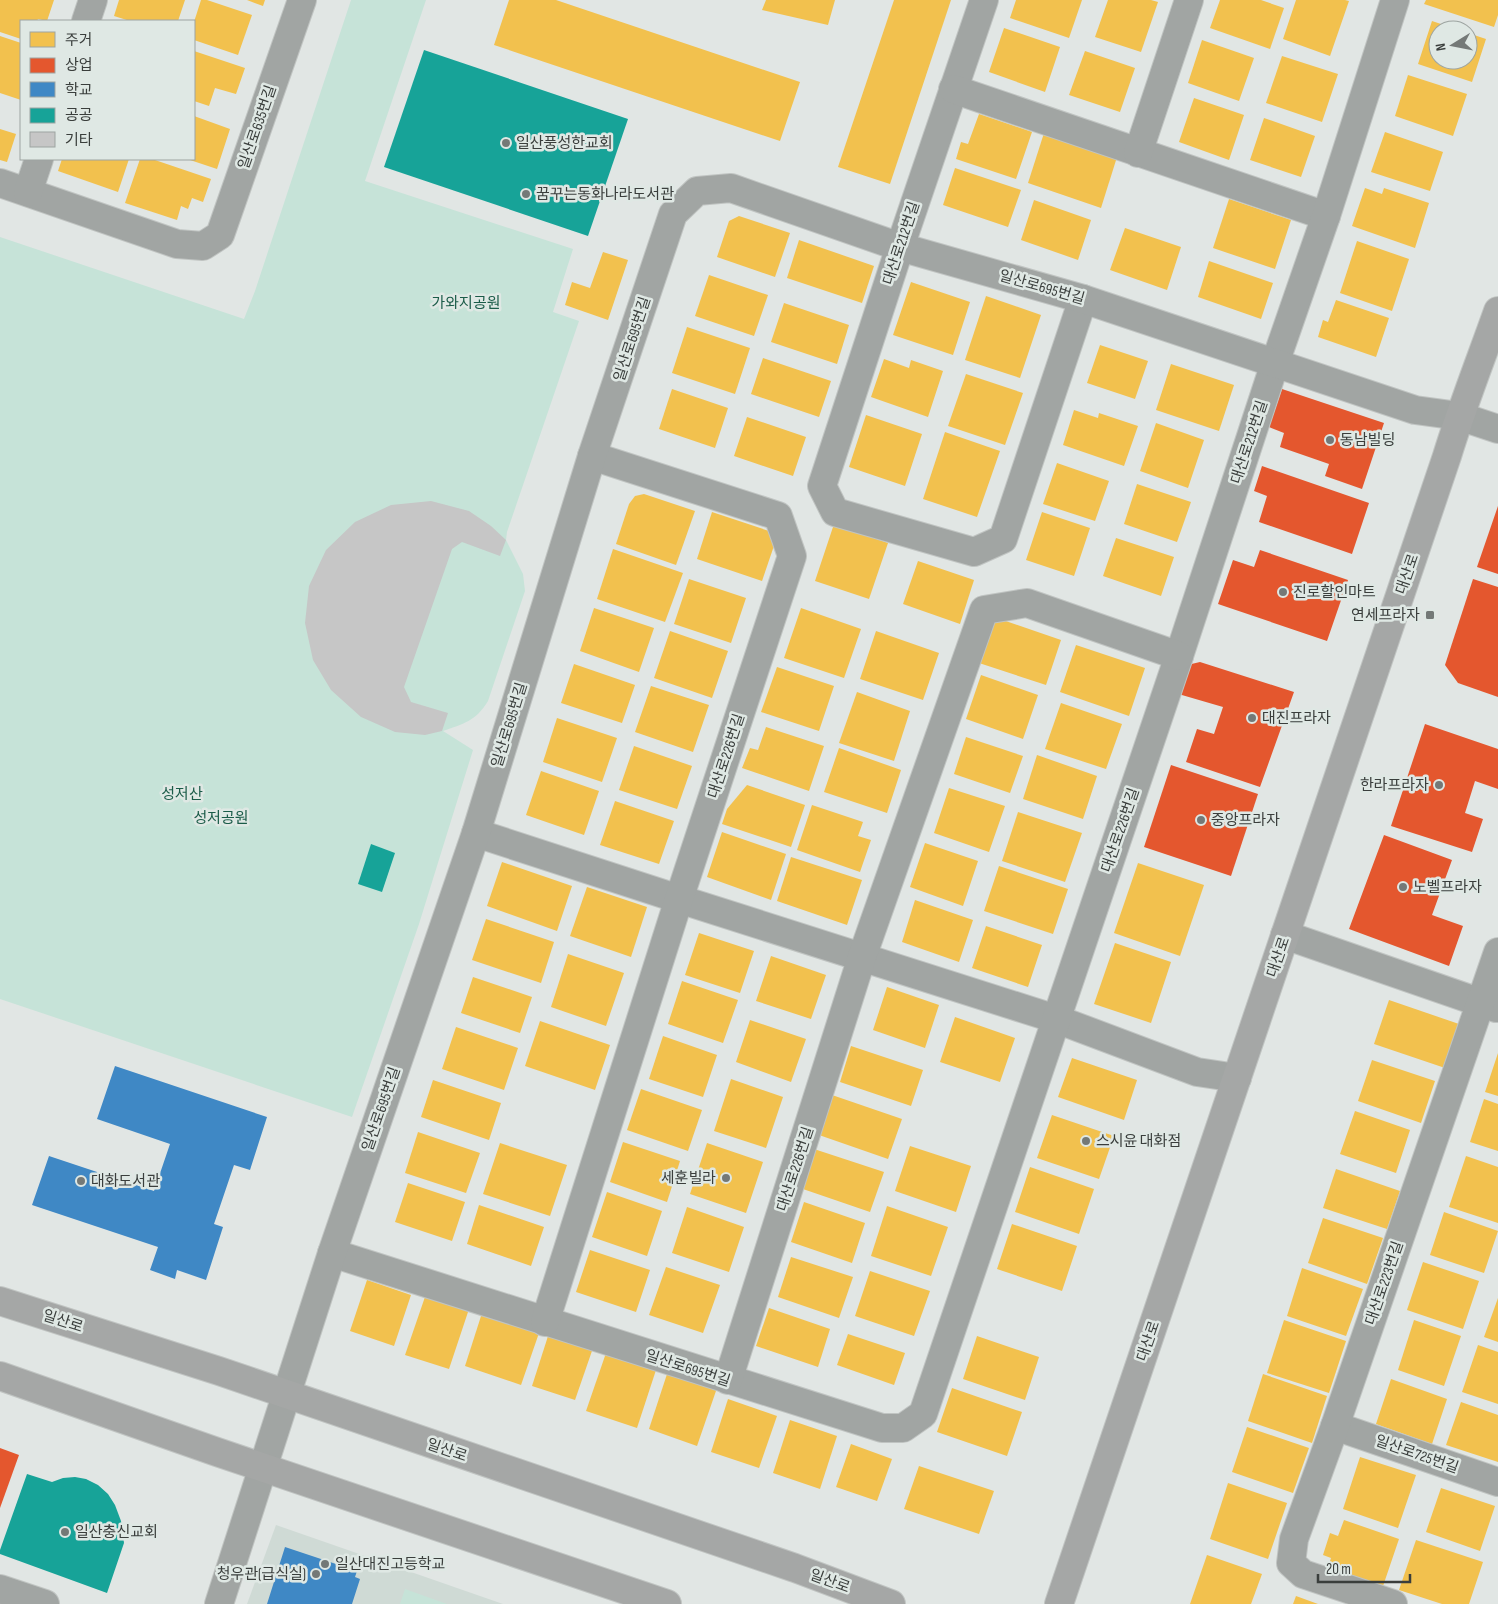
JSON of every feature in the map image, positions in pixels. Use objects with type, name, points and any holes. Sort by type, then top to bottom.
[{"type":"main road","name":"대산로","points":[[1059,1604],[1459,416],[1498,311]]},
{"type":"main road","name":"일산로","points":[[0,1301],[219,1371],[776,1562],[892,1604]]},
{"type":"main road","points":[[0,1376],[264,1468],[667,1604]]},
{"type":"street","points":[[86,20],[93,0]]},
{"type":"street","name":"일산로635번길","points":[[28,192],[177,244],[203,246],[220,235],[302,0]]},
{"type":"street","name":"대산로212번길","points":[[984,0],[900,247],[822,486],[835,512],[974,552],[1003,539],[1084,299]]},
{"type":"street","points":[[1138,153],[1189,0]]},
{"type":"street","name":"대산로212번길","points":[[1181,648],[1275,363],[1326,216],[1396,0]]},
{"type":"street","points":[[954,89],[1326,216]]},
{"type":"street","points":[[0,183],[28,192],[39,160]]},
{"type":"street","name":"일산로695번길","points":[[219,1604],[332,1253],[476,833],[592,456],[673,214],[697,191],[731,188],[900,247],[1084,299],[1415,410],[1459,416],[1498,429]]},
{"type":"street","name":"대산로226번길","points":[[545,1322],[679,899],[792,556],[778,516],[592,456]]},
{"type":"street","name":"대산로226번길","points":[[728,1380],[862,957],[984,610],[1027,603],[1181,648],[923,1414],[903,1428]]},
{"type":"street","points":[[476,833],[1056,1019],[1197,1072],[1237,1078]]},
{"type":"street","points":[[1285,935],[1489,1006]]},
{"type":"street","name":"대산로223번길","points":[[1393,1604],[1303,1574],[1291,1563],[1294,1539],[1489,1006],[1498,952]]},
{"type":"street","name":"일산로695번길","points":[[332,1253],[882,1428],[903,1428]]},
{"type":"street","name":"일산로725번길","points":[[1335,1426],[1498,1482]]},
{"type":"street","points":[[0,1589],[45,1604]]},
{"type":"shaded area","name":"일산대진고등학교","points":[[276,1525],[503,1604],[247,1604]]},
{"type":"green space","name":"성저공원","points":[[351,0],[426,0],[365,181],[573,249],[553,312],[579,321],[507,532],[506,540],[523,574],[525,591],[488,701],[474,717],[463,724],[443,731],[473,750],[419,924],[352,1117],[0,999],[0,237],[244,319],[255,291]]},
{"type":"green space","points":[[405,1589],[447,1604],[400,1604]]},
{"type":"building: 주거","points":[[0,0],[54,0],[47,20],[20,20],[20,39],[0,32]]},
{"type":"building: 주거","points":[[119,0],[185,0],[178,20],[127,20],[114,16]]},
{"type":"building: 주거","points":[[201,0],[207,0],[252,15],[238,55],[195,40],[195,20]]},
{"type":"building: 주거","points":[[247,0],[265,0],[263,6]]},
{"type":"building: 주거","points":[[509,0],[556,0],[800,82],[780,141],[494,45]]},
{"type":"building: 주거","points":[[766,0],[835,0],[828,25],[762,10]]},
{"type":"building: 주거","points":[[894,0],[951,0],[890,184],[838,167]]},
{"type":"building: 주거","points":[[1016,0],[1082,0],[1069,38],[1010,18]]},
{"type":"building: 주거","points":[[1108,0],[1151,0],[1158,2],[1141,52],[1095,37]]},
{"type":"building: 주거","points":[[1220,0],[1261,0],[1284,8],[1270,49],[1210,28]]},
{"type":"building: 주거","points":[[1296,0],[1349,1],[1330,56],[1283,39]]},
{"type":"building: 주거","points":[[1426,0],[1498,0],[1498,15],[1494,27],[1478,22],[1478,20],[1473,20],[1424,4]]},
{"type":"building: 주거","points":[[1004,28],[1060,47],[1045,92],[989,72]]},
{"type":"building: 주거","points":[[1428,33],[1428,67],[1418,64]]},
{"type":"building: 주거","points":[[0,36],[20,43],[20,100],[0,93]]},
{"type":"building: 주거","points":[[1478,36],[1486,39],[1478,64]]},
{"type":"building: 주거","points":[[1202,40],[1254,58],[1239,101],[1188,83]]},
{"type":"building: 주거","points":[[195,51],[245,68],[236,94],[215,88],[209,106],[195,101]]},
{"type":"building: 주거","points":[[1085,51],[1135,68],[1120,112],[1069,95]]},
{"type":"building: 주거","points":[[1282,56],[1338,74],[1322,122],[1266,103]]},
{"type":"building: 주거","points":[[1436,70],[1476,70],[1472,82]]},
{"type":"building: 주거","points":[[1408,75],[1467,94],[1453,136],[1395,116]]},
{"type":"building: 주거","points":[[1194,98],[1244,115],[1229,160],[1179,142]]},
{"type":"building: 주거","points":[[979,114],[1032,132],[1016,179],[956,159],[961,142],[968,144]]},
{"type":"building: 주거","points":[[195,116],[230,129],[217,169],[190,160],[195,160]]},
{"type":"building: 주거","points":[[1264,118],[1315,136],[1301,177],[1250,160]]},
{"type":"building: 주거","points":[[0,129],[16,134],[7,162],[0,160]]},
{"type":"building: 주거","points":[[1385,132],[1443,152],[1430,191],[1371,172]]},
{"type":"building: 주거","points":[[1044,133],[1117,157],[1101,208],[1028,183]]},
{"type":"building: 주거","points":[[62,160],[129,160],[118,192],[58,171]]},
{"type":"building: 주거","points":[[140,160],[155,160],[211,179],[203,202],[192,198],[188,209],[181,206],[177,220],[125,203]]},
{"type":"building: 주거","points":[[955,168],[1021,190],[1008,227],[943,205]]},
{"type":"building: 주거","points":[[1365,188],[1382,194],[1384,188],[1429,203],[1415,248],[1352,226]]},
{"type":"building: 주거","points":[[1229,199],[1291,220],[1275,269],[1213,248]]},
{"type":"building: 주거","points":[[1034,200],[1091,220],[1078,260],[1021,240]]},
{"type":"building: 주거","points":[[739,216],[790,233],[775,277],[717,257],[729,221]]},
{"type":"building: 주거","points":[[1125,228],[1181,247],[1167,290],[1110,270]]},
{"type":"building: 주거","points":[[799,240],[874,266],[862,303],[787,278]]},
{"type":"building: 주거","points":[[1357,241],[1409,259],[1392,311],[1340,293]]},
{"type":"building: 주거","points":[[603,252],[628,260],[608,320],[565,305],[572,282],[590,288]]},
{"type":"building: 주거","points":[[1209,261],[1273,283],[1261,319],[1198,297]]},
{"type":"building: 주거","points":[[709,275],[768,295],[754,336],[695,316]]},
{"type":"building: 주거","points":[[911,282],[970,302],[953,355],[893,335]]},
{"type":"building: 주거","points":[[986,296],[1041,315],[1020,378],[965,360]]},
{"type":"building: 주거","points":[[1336,300],[1389,318],[1376,357],[1318,337],[1323,320],[1328,322]]},
{"type":"building: 주거","points":[[784,303],[849,325],[837,364],[771,342]]},
{"type":"building: 주거","points":[[687,327],[750,348],[735,394],[672,373]]},
{"type":"building: 주거","points":[[1100,345],[1148,361],[1135,399],[1087,383]]},
{"type":"building: 주거","points":[[763,358],[831,381],[819,417],[751,394]]},
{"type":"building: 주거","points":[[884,359],[909,368],[911,360],[943,371],[928,417],[871,397]]},
{"type":"building: 주거","points":[[1171,364],[1234,385],[1219,431],[1156,410]]},
{"type":"building: 주거","points":[[966,374],[1023,393],[1005,445],[948,426]]},
{"type":"building: 주거","points":[[672,389],[728,408],[715,448],[659,429]]},
{"type":"building: 주거","points":[[1074,410],[1098,418],[1099,413],[1138,426],[1124,466],[1063,445]]},
{"type":"building: 주거","points":[[866,415],[922,434],[905,486],[849,467]]},
{"type":"building: 주거","points":[[747,417],[806,437],[793,476],[734,456]]},
{"type":"building: 주거","points":[[1156,423],[1204,440],[1188,488],[1140,471]]},
{"type":"building: 주거","points":[[945,432],[1000,451],[977,517],[923,499]]},
{"type":"building: 주거","points":[[1057,463],[1109,481],[1095,521],[1043,504]]},
{"type":"building: 주거","points":[[1137,484],[1191,502],[1177,542],[1124,524]]},
{"type":"building: 주거","points":[[644,494],[695,511],[676,565],[616,544],[629,504],[635,496]]},
{"type":"building: 주거","points":[[712,512],[778,534],[762,581],[697,559]]},
{"type":"building: 주거","points":[[1042,512],[1090,528],[1074,576],[1026,560]]},
{"type":"building: 주거","points":[[834,524],[888,543],[869,599],[815,581]]},
{"type":"building: 주거","points":[[1116,538],[1174,557],[1161,596],[1103,576]]},
{"type":"building: 주거","points":[[613,549],[683,573],[665,622],[597,599]]},
{"type":"building: 주거","points":[[918,561],[974,580],[960,624],[903,604]]},
{"type":"building: 주거","points":[[689,579],[746,598],[731,643],[674,624]]},
{"type":"building: 주거","points":[[594,608],[654,628],[639,672],[580,651]]},
{"type":"building: 주거","points":[[801,608],[861,629],[844,678],[784,658]]},
{"type":"building: 주거","points":[[994,617],[1061,640],[1046,685],[979,663]]},
{"type":"building: 주거","points":[[670,631],[728,651],[712,698],[654,678]]},
{"type":"building: 주거","points":[[876,631],[939,653],[923,700],[860,679]]},
{"type":"building: 주거","points":[[1076,645],[1145,668],[1129,716],[1060,692]]},
{"type":"building: 주거","points":[[574,664],[635,685],[622,723],[561,703]]},
{"type":"building: 주거","points":[[777,667],[834,686],[819,731],[761,712]]},
{"type":"building: 주거","points":[[981,675],[1038,695],[1023,739],[966,719]]},
{"type":"building: 주거","points":[[651,686],[709,705],[693,752],[635,732]]},
{"type":"building: 주거","points":[[857,692],[910,711],[894,761],[839,743]]},
{"type":"building: 주거","points":[[1061,703],[1122,724],[1106,769],[1045,749]]},
{"type":"building: 주거","points":[[557,718],[617,738],[602,782],[543,762]]},
{"type":"building: 주거","points":[[766,727],[824,746],[809,791],[742,768],[750,748],[758,750]]},
{"type":"building: 주거","points":[[966,737],[1023,756],[1010,793],[954,774]]},
{"type":"building: 주거","points":[[634,746],[692,766],[677,809],[619,790]]},
{"type":"building: 주거","points":[[839,748],[901,770],[887,813],[824,792]]},
{"type":"building: 주거","points":[[1037,755],[1097,776],[1083,819],[1023,799]]},
{"type":"building: 주거","points":[[541,771],[599,791],[584,835],[526,815]]},
{"type":"building: 주거","points":[[747,785],[805,805],[791,847],[722,824],[727,809]]},
{"type":"building: 주거","points":[[949,788],[1005,806],[989,852],[934,833]]},
{"type":"building: 주거","points":[[615,801],[674,821],[659,864],[600,845]]},
{"type":"building: 주거","points":[[812,805],[863,822],[858,836],[871,840],[860,872],[797,850]]},
{"type":"building: 주거","points":[[1018,812],[1082,833],[1065,882],[1002,861]]},
{"type":"building: 주거","points":[[722,832],[786,854],[771,900],[707,877]]},
{"type":"building: 주거","points":[[925,843],[978,861],[963,906],[910,887]]},
{"type":"building: 주거","points":[[791,857],[862,880],[847,925],[777,901]]},
{"type":"building: 주거","points":[[502,862],[572,886],[557,931],[487,906]]},
{"type":"building: 주거","points":[[1138,863],[1204,885],[1180,956],[1114,933]]},
{"type":"building: 주거","points":[[999,866],[1068,889],[1053,934],[984,911]]},
{"type":"building: 주거","points":[[587,887],[647,907],[631,957],[570,936]]},
{"type":"building: 주거","points":[[915,900],[973,920],[959,962],[902,942]]},
{"type":"building: 주거","points":[[486,919],[554,942],[541,983],[472,960]]},
{"type":"building: 주거","points":[[986,926],[1042,945],[1028,987],[972,968]]},
{"type":"building: 주거","points":[[699,933],[754,951],[740,993],[685,975]]},
{"type":"building: 주거","points":[[1115,943],[1171,962],[1151,1023],[1094,1004]]},
{"type":"building: 주거","points":[[568,954],[624,973],[606,1026],[551,1007]]},
{"type":"building: 주거","points":[[771,956],[826,975],[811,1019],[756,1001]]},
{"type":"building: 주거","points":[[473,977],[532,997],[520,1033],[461,1013]]},
{"type":"building: 주거","points":[[682,981],[738,1000],[723,1043],[668,1024]]},
{"type":"building: 주거","points":[[887,987],[939,1005],[925,1048],[873,1030]]},
{"type":"building: 주거","points":[[1389,1000],[1459,1024],[1445,1068],[1374,1044]]},
{"type":"building: 주거","points":[[955,1017],[1015,1038],[1000,1082],[940,1062]]},
{"type":"building: 주거","points":[[750,1020],[806,1039],[791,1082],[736,1062]]},
{"type":"building: 주거","points":[[540,1021],[610,1045],[595,1090],[525,1066]]},
{"type":"building: 주거","points":[[456,1027],[518,1048],[504,1090],[442,1069]]},
{"type":"building: 주거","points":[[663,1036],[717,1055],[703,1097],[649,1079]]},
{"type":"building: 주거","points":[[851,1046],[923,1070],[911,1106],[840,1082]]},
{"type":"building: 주거","points":[[1498,1053],[1498,1096],[1485,1092]]},
{"type":"building: 주거","points":[[1072,1058],[1137,1080],[1124,1120],[1058,1097]]},
{"type":"building: 주거","points":[[1372,1060],[1435,1081],[1421,1123],[1358,1101]]},
{"type":"building: 주거","points":[[731,1079],[783,1097],[766,1148],[714,1131]]},
{"type":"building: 주거","points":[[433,1080],[501,1103],[489,1140],[421,1117]]},
{"type":"building: 주거","points":[[641,1089],[702,1110],[688,1151],[627,1130]]},
{"type":"building: 주거","points":[[832,1095],[902,1119],[888,1159],[819,1135]]},
{"type":"building: 주거","points":[[1484,1099],[1498,1104],[1498,1151],[1470,1142]]},
{"type":"building: 주거","points":[[1355,1111],[1410,1130],[1396,1173],[1340,1154]]},
{"type":"building: 주거","points":[[1052,1115],[1114,1136],[1099,1179],[1037,1158]]},
{"type":"building: 주거","points":[[418,1132],[480,1153],[466,1193],[405,1173]]},
{"type":"building: 주거","points":[[623,1142],[680,1161],[667,1202],[610,1182]]},
{"type":"building: 주거","points":[[500,1143],[567,1165],[550,1216],[483,1194]]},
{"type":"building: 주거","name":"세훈빌라","points":[[707,1143],[763,1162],[746,1213],[690,1194]]},
{"type":"building: 주거","points":[[910,1146],[971,1166],[956,1212],[895,1191]]},
{"type":"building: 주거","points":[[814,1149],[884,1172],[870,1212],[800,1188]]},
{"type":"building: 주거","points":[[1466,1156],[1498,1167],[1498,1223],[1449,1207]]},
{"type":"building: 주거","points":[[1030,1167],[1094,1189],[1079,1234],[1015,1212]]},
{"type":"building: 주거","points":[[1336,1169],[1400,1191],[1387,1229],[1323,1208]]},
{"type":"building: 주거","points":[[408,1183],[465,1202],[452,1241],[395,1222]]},
{"type":"building: 주거","points":[[607,1192],[662,1211],[647,1256],[592,1237]]},
{"type":"building: 주거","points":[[804,1202],[865,1223],[852,1263],[791,1242]]},
{"type":"building: 주거","points":[[479,1205],[544,1227],[531,1266],[467,1244]]},
{"type":"building: 주거","points":[[887,1206],[948,1227],[931,1276],[871,1256]]},
{"type":"building: 주거","points":[[687,1207],[744,1227],[729,1272],[672,1253]]},
{"type":"building: 주거","points":[[1444,1212],[1498,1231],[1484,1273],[1430,1255]]},
{"type":"building: 주거","points":[[1323,1218],[1383,1238],[1367,1284],[1308,1263]]},
{"type":"building: 주거","points":[[1012,1224],[1077,1246],[1062,1291],[997,1269]]},
{"type":"building: 주거","points":[[590,1250],[650,1270],[636,1312],[576,1292]]},
{"type":"building: 주거","points":[[791,1257],[853,1277],[839,1318],[778,1297]]},
{"type":"building: 주거","points":[[1423,1262],[1479,1281],[1463,1329],[1407,1310]]},
{"type":"building: 주거","points":[[666,1267],[720,1285],[703,1333],[649,1315]]},
{"type":"building: 주거","points":[[1302,1268],[1363,1289],[1346,1336],[1287,1316]]},
{"type":"building: 주거","points":[[870,1271],[930,1291],[914,1336],[855,1316]]},
{"type":"building: 주거","points":[[367,1280],[411,1295],[394,1346],[350,1331]]},
{"type":"building: 주거","points":[[427,1291],[470,1306],[449,1369],[405,1355]]},
{"type":"building: 주거","points":[[1498,1298],[1498,1342],[1484,1337]]},
{"type":"building: 주거","points":[[769,1308],[830,1329],[818,1367],[756,1346]]},
{"type":"building: 주거","points":[[482,1313],[539,1333],[521,1385],[465,1366]]},
{"type":"building: 주거","points":[[1284,1320],[1346,1341],[1329,1393],[1267,1373]]},
{"type":"building: 주거","points":[[1414,1320],[1461,1336],[1444,1386],[1398,1370]]},
{"type":"building: 주거","points":[[549,1333],[593,1348],[575,1400],[532,1386]]},
{"type":"building: 주거","points":[[848,1334],[905,1353],[894,1385],[837,1365]]},
{"type":"building: 주거","points":[[977,1336],[1039,1357],[1025,1400],[963,1379]]},
{"type":"building: 주거","points":[[1478,1345],[1498,1352],[1498,1404],[1462,1392]]},
{"type":"building: 주거","points":[[606,1353],[656,1370],[637,1428],[586,1411]]},
{"type":"building: 주거","points":[[668,1371],[717,1388],[697,1446],[649,1429]]},
{"type":"building: 주거","points":[[1263,1374],[1327,1396],[1312,1443],[1248,1421]]},
{"type":"building: 주거","points":[[1391,1379],[1447,1399],[1432,1444],[1376,1424]]},
{"type":"building: 주거","points":[[952,1388],[1022,1412],[1007,1456],[937,1432]]},
{"type":"building: 주거","points":[[728,1399],[777,1416],[759,1468],[711,1452]]},
{"type":"building: 주거","points":[[1461,1402],[1498,1415],[1498,1462],[1446,1445]]},
{"type":"building: 주거","points":[[790,1420],[837,1436],[820,1489],[773,1473]]},
{"type":"building: 주거","points":[[1247,1427],[1309,1448],[1293,1493],[1232,1472]]},
{"type":"building: 주거","points":[[851,1444],[892,1459],[877,1501],[836,1487]]},
{"type":"building: 주거","points":[[1360,1457],[1416,1475],[1398,1528],[1343,1509]]},
{"type":"building: 주거","points":[[919,1466],[994,1491],[979,1534],[904,1509]]},
{"type":"building: 주거","points":[[1228,1483],[1287,1503],[1268,1559],[1210,1539]]},
{"type":"building: 주거","points":[[1441,1488],[1495,1506],[1480,1551],[1426,1532]]},
{"type":"building: 주거","points":[[1344,1520],[1399,1539],[1382,1589],[1327,1571],[1331,1558],[1323,1555],[1330,1533],[1338,1536]]},
{"type":"building: 주거","points":[[1416,1540],[1483,1562],[1469,1604],[1442,1604],[1399,1590]]},
{"type":"building: 주거","points":[[1207,1555],[1262,1574],[1251,1604],[1190,1604]]},
{"type":"building: 주거","points":[[1296,1596],[1318,1604],[1293,1604]]},
{"type":"building: 상업","name":"동남빌딩","points":[[1282,389],[1384,423],[1362,489],[1325,476],[1329,464],[1280,447],[1284,433],[1269,427]]},
{"type":"building: 상업","points":[[1262,466],[1369,503],[1352,554],[1259,522],[1267,496],[1254,491]]},
{"type":"building: 상업","points":[[1498,506],[1498,574],[1477,567]]},
{"type":"building: 상업","name":"진로할인마트","points":[[1260,550],[1348,580],[1327,641],[1218,604],[1233,560],[1254,567]]},
{"type":"building: 상업","points":[[1473,579],[1498,587],[1498,697],[1458,683],[1445,665]]},
{"type":"building: 상업","name":"대진프라자","points":[[1200,662],[1294,692],[1260,787],[1186,762],[1197,729],[1214,734],[1223,707],[1175,693],[1183,666]]},
{"type":"building: 상업","name":"한라프라자","points":[[1425,724],[1498,749],[1498,789],[1475,781],[1465,813],[1483,819],[1472,852],[1391,826]]},
{"type":"building: 상업","name":"중앙프라자","points":[[1171,765],[1258,794],[1231,876],[1144,847]]},
{"type":"building: 상업","name":"노벨프라자","points":[[1384,835],[1452,860],[1432,915],[1463,926],[1449,966],[1349,929]]},
{"type":"building: 상업","points":[[0,1448],[19,1455],[0,1508]]},
{"type":"building: 학교","name":"대화도서관","points":[[115,1066],[267,1117],[250,1170],[234,1165],[214,1224],[223,1227],[206,1280],[177,1270],[175,1279],[150,1270],[158,1247],[32,1205],[49,1156],[154,1191],[170,1144],[97,1119]]},
{"type":"building: 학교","name":"청우관(급식실)","points":[[285,1547],[357,1571],[355,1577],[360,1579],[352,1604],[267,1604]]},
{"type":"building: 공공","name":"일산풍성한교회","points":[[424,50],[628,119],[588,236],[384,167]]},
{"type":"building: 공공","points":[[371,844],[395,853],[382,892],[358,884]]},
{"type":"building: 공공","name":"일산충신교회","points":[[27,1474],[52,1482],[63,1478],[75,1477],[86,1479],[98,1485],[108,1494],[115,1505],[121,1521],[124,1543],[107,1593],[0,1554]]},
{"type":"building: 기타","points":[[431,501],[469,511],[491,526],[506,540],[500,556],[462,542],[452,549],[404,687],[411,702],[448,713],[442,731],[425,735],[395,732],[361,717],[331,690],[313,660],[305,623],[309,586],[326,550],[355,522],[391,505]]},
{"type":"place","name":"일산풍성한교회","points":[[506,143]]},
{"type":"place","name":"꿈꾸는동화나라도서관","points":[[526,194]]},
{"type":"place","name":"동남빌딩","points":[[1330,440]]},
{"type":"place","name":"진로할인마트","points":[[1283,592]]},
{"type":"place","name":"연세프라자","points":[[1430,615]]},
{"type":"place","name":"대진프라자","points":[[1252,718]]},
{"type":"place","name":"한라프라자","points":[[1439,785]]},
{"type":"place","name":"중앙프라자","points":[[1201,820]]},
{"type":"place","name":"노벨프라자","points":[[1403,887]]},
{"type":"place","name":"스시윤 대화점","points":[[1086,1141]]},
{"type":"place","name":"세훈빌라","points":[[726,1178]]},
{"type":"place","name":"대화도서관","points":[[81,1181]]},
{"type":"place","name":"일산충신교회","points":[[65,1532]]},
{"type":"place","name":"일산대진고등학교","points":[[325,1564]]},
{"type":"place","name":"청우관(급식실)","points":[[316,1574]]},
{"type":"park label","name":"가와지공원","points":[[466,303]]},
{"type":"park label","name":"성저산","points":[[182,794]]}]
